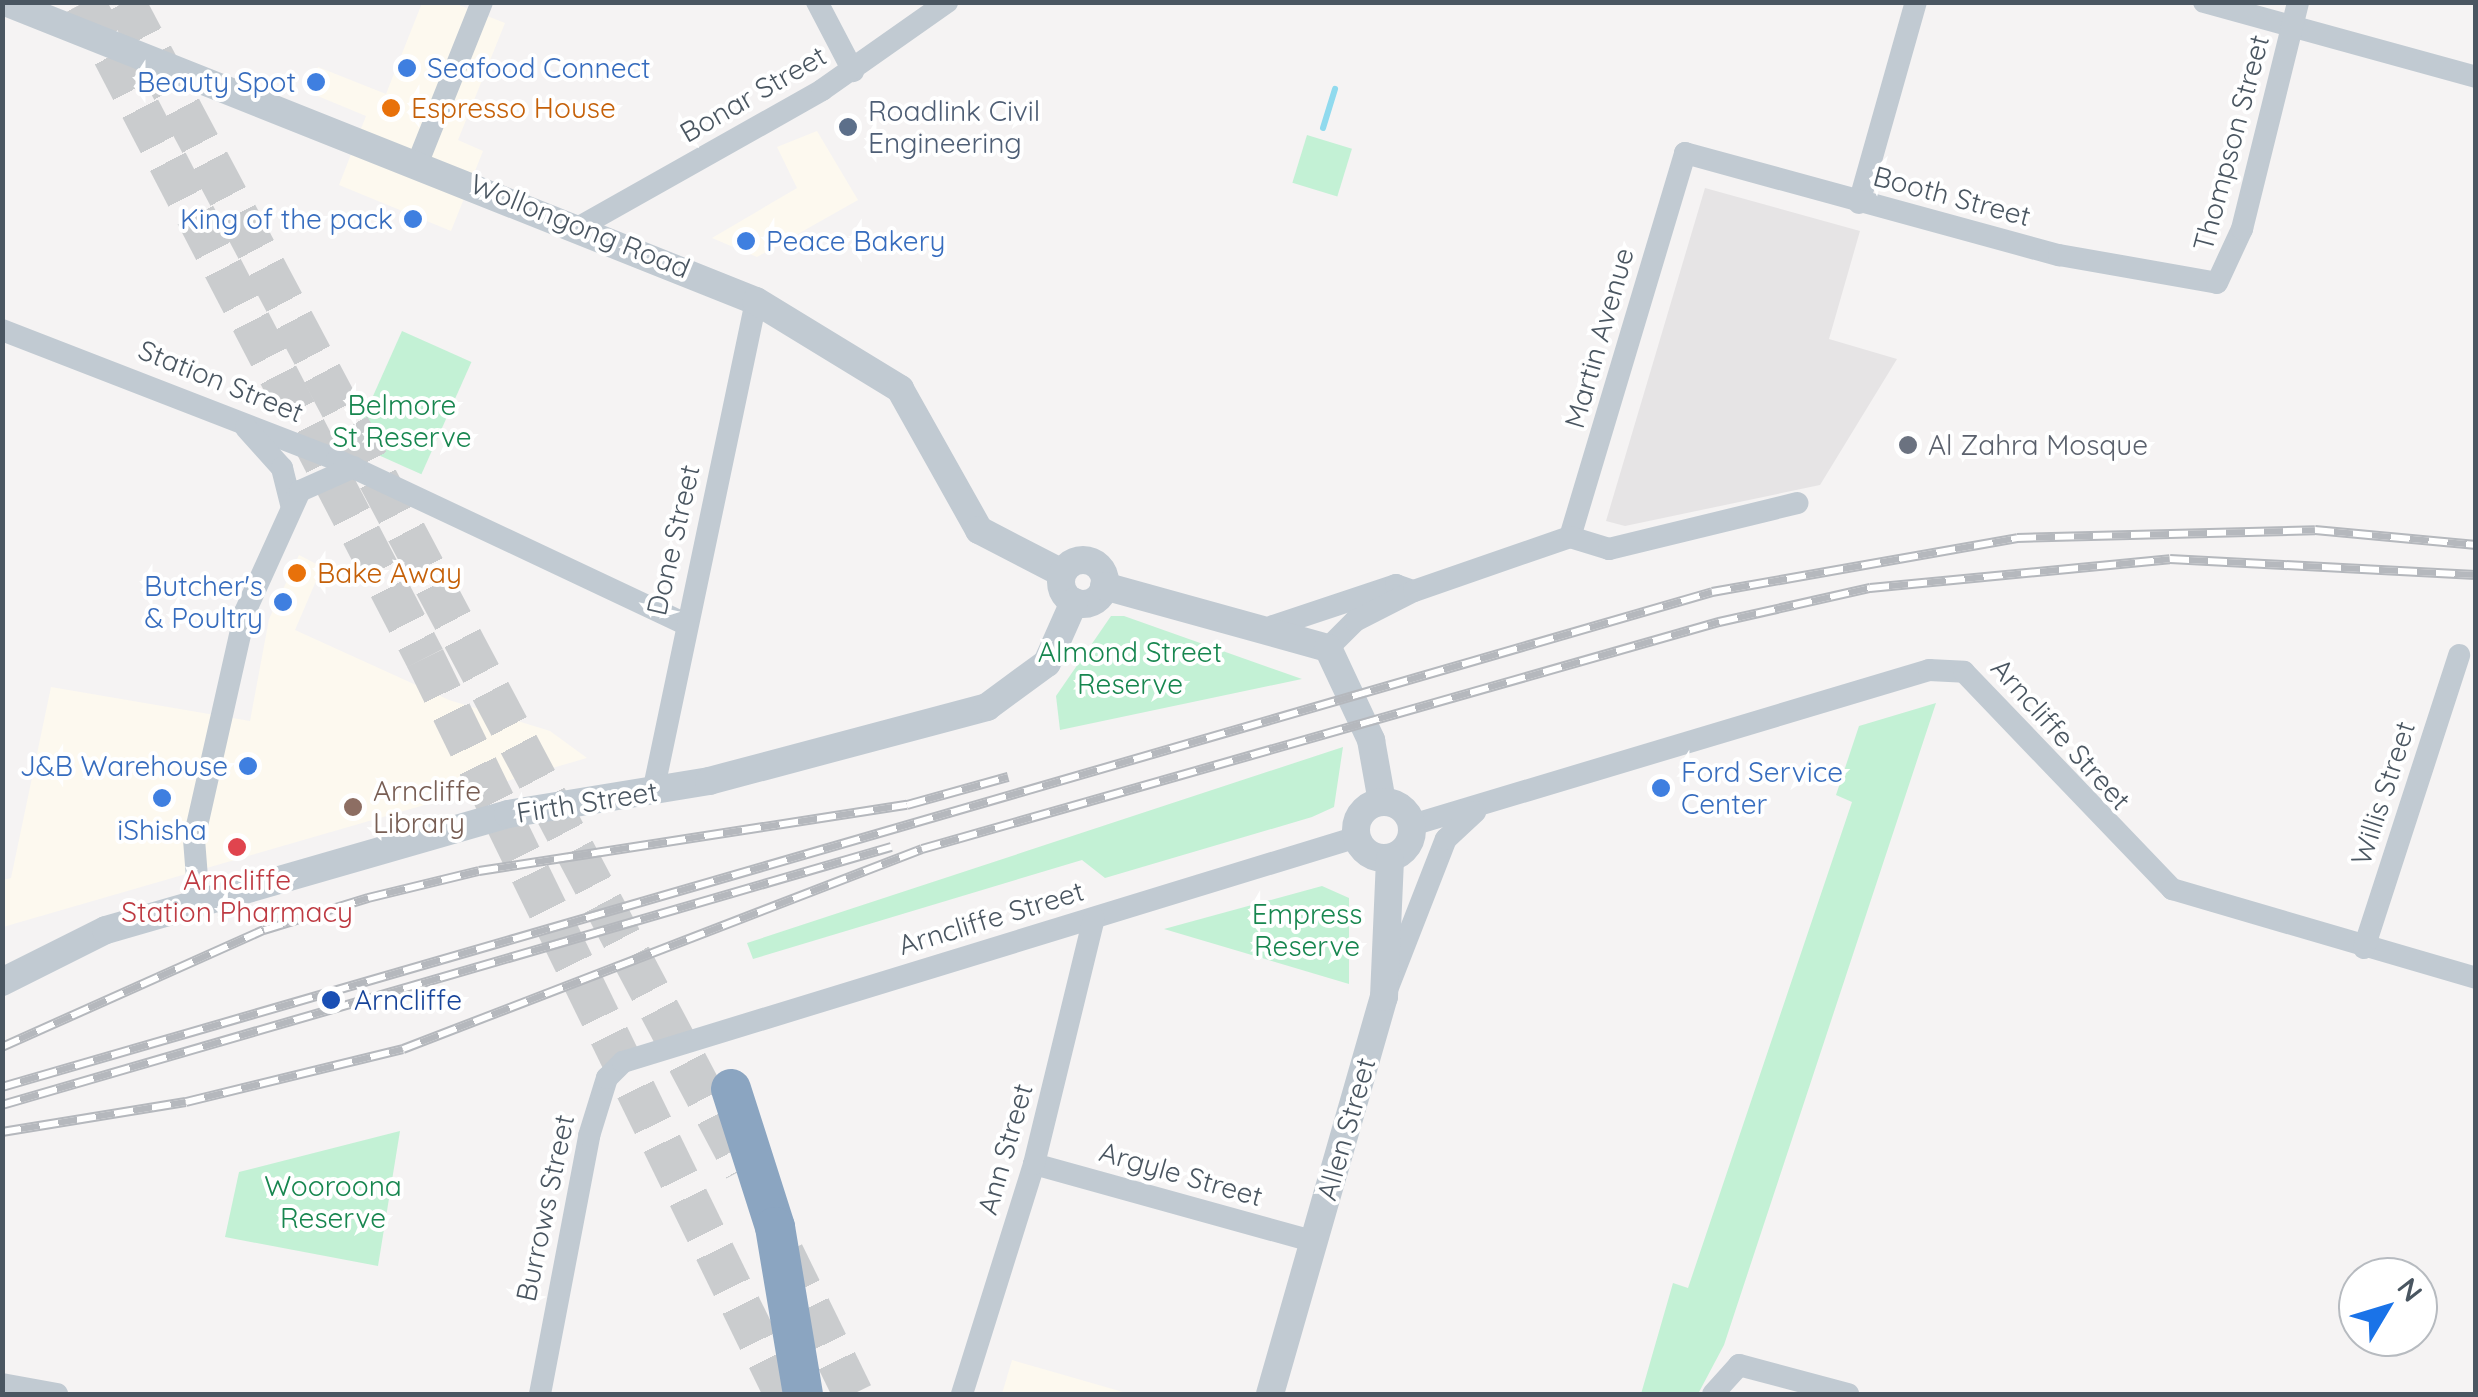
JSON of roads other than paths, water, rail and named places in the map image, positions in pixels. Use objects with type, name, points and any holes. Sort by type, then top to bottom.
[{"type":"highway","points":[[730,1089],[775,1228],[803,1394]]},
{"type":"street","name":"Wollongong Road","points":[[4,2],[581,226],[756,301],[900,389],[979,530],[1062,573],[1086,560],[1104,586]]},
{"type":"street","points":[[418,162],[482,2]]},
{"type":"street","points":[[817,2],[853,71]]},
{"type":"street","name":"Bonar Street","points":[[581,226],[853,71],[947,2]]},
{"type":"street","points":[[1859,203],[1916,2]]},
{"type":"street","points":[[2204,2],[2476,77]]},
{"type":"street","name":"Thompson Street","points":[[2206,284],[2230,270],[2298,2]]},
{"type":"street","name":"Booth Street","points":[[1685,154],[1859,203],[2206,284]]},
{"type":"street","name":"Martin Avenue","points":[[1570,538],[1685,154]]},
{"type":"street","name":"Done Street","points":[[653,792],[684,624],[756,301]]},
{"type":"street","name":"Station Street","points":[[2,330],[238,419],[354,468],[684,624]]},
{"type":"street","points":[[238,419],[282,468],[291,504]]},
{"type":"street","points":[[199,903],[194,839],[238,636],[291,504],[318,476],[354,468]]},
{"type":"street","points":[[1328,648],[1354,621],[1414,591],[1570,538],[1610,549],[1797,504]]},
{"type":"street","points":[[1062,573],[1074,602],[1093,601],[1104,586],[1272,626],[1328,648],[1371,740],[1382,802],[1412,825],[1410,843],[1390,859],[1372,856],[1356,837],[1362,813],[1382,802]]},
{"type":"street","points":[[1272,626],[1396,585],[1414,591]]},
{"type":"street","name":"Firth Street","points":[[2,982],[85,938],[537,806],[653,792],[988,707],[1048,663],[1074,602]]},
{"type":"street","name":"Willis Street","points":[[2364,948],[2458,656]]},
{"type":"street","name":"Arncliffe Street","points":[[1412,825],[1916,674],[1964,672],[2172,890],[2476,978]]},
{"type":"street","points":[[1384,996],[1420,924],[1446,839],[1482,807]]},
{"type":"street","name":"Arncliffe Street","points":[[642,1054],[1356,837]]},
{"type":"street","name":"Allen Street","points":[[1270,1394],[1384,996],[1390,859]]},
{"type":"street","name":"Ann Street","points":[[962,1394],[1034,1164],[1094,918]]},
{"type":"street","name":"Burrows Street","points":[[540,1394],[602,1089],[642,1054]]},
{"type":"street","name":"Argyle Street","points":[[1034,1164],[1312,1241]]},
{"type":"street","points":[[1713,1394],[1739,1365],[1848,1394]]},
{"type":"street","points":[[2,1384],[57,1394]]},
{"type":"waterway","points":[[1323,128],[1335,89]]},
{"type":"tunnel","points":[[85,2],[425,658],[784,1394]]},
{"type":"tunnel","points":[[125,2],[744,1169]]},
{"type":"tunnel","points":[[784,1253],[853,1394]]},
{"type":"railway","points":[[2,1087],[1712,592],[2017,538],[2315,530],[2476,545]]},
{"type":"railway","points":[[2,1132],[186,1102],[403,1049],[922,849],[1719,622],[1870,588],[2170,559],[2476,575]]},
{"type":"railway","points":[[2,1047],[264,930],[368,898],[479,871],[907,805],[1008,777]]},
{"type":"railway","points":[[2,1105],[891,847]]},
{"type":"place","name":"Seafood Connect","points":[[407,68]]},
{"type":"place","name":"Beauty Spot","points":[[316,82]]},
{"type":"place","name":"Espresso House","points":[[391,108]]},
{"type":"place","name":"Roadlink Civil Engineering","points":[[848,127]]},
{"type":"place","name":"King of the pack","points":[[413,219]]},
{"type":"place","name":"Peace Bakery","points":[[746,241]]},
{"type":"place","name":"Al Zahra Mosque","points":[[1908,445]]},
{"type":"place","name":"Bake Away","points":[[297,573]]},
{"type":"place","name":"Butcher's & Poultry","points":[[283,602]]},
{"type":"place","name":"J&B Warehouse","points":[[248,766]]},
{"type":"place","name":"Ford Service Center","points":[[1661,788]]},
{"type":"place","name":"iShisha","points":[[162,798]]},
{"type":"place","name":"Arncliffe Library","points":[[353,807]]},
{"type":"place","name":"Arncliffe Station Pharmacy","points":[[237,847]]},
{"type":"place","name":"Arncliffe","points":[[331,1000]]},
{"type":"park label","name":"Belmore St Reserve","points":[[402,421]]},
{"type":"park label","name":"Almond Street Reserve","points":[[1130,668]]},
{"type":"park label","name":"Empress Reserve","points":[[1307,930]]},
{"type":"park label","name":"Wooroona Reserve","points":[[333,1202]]}]
